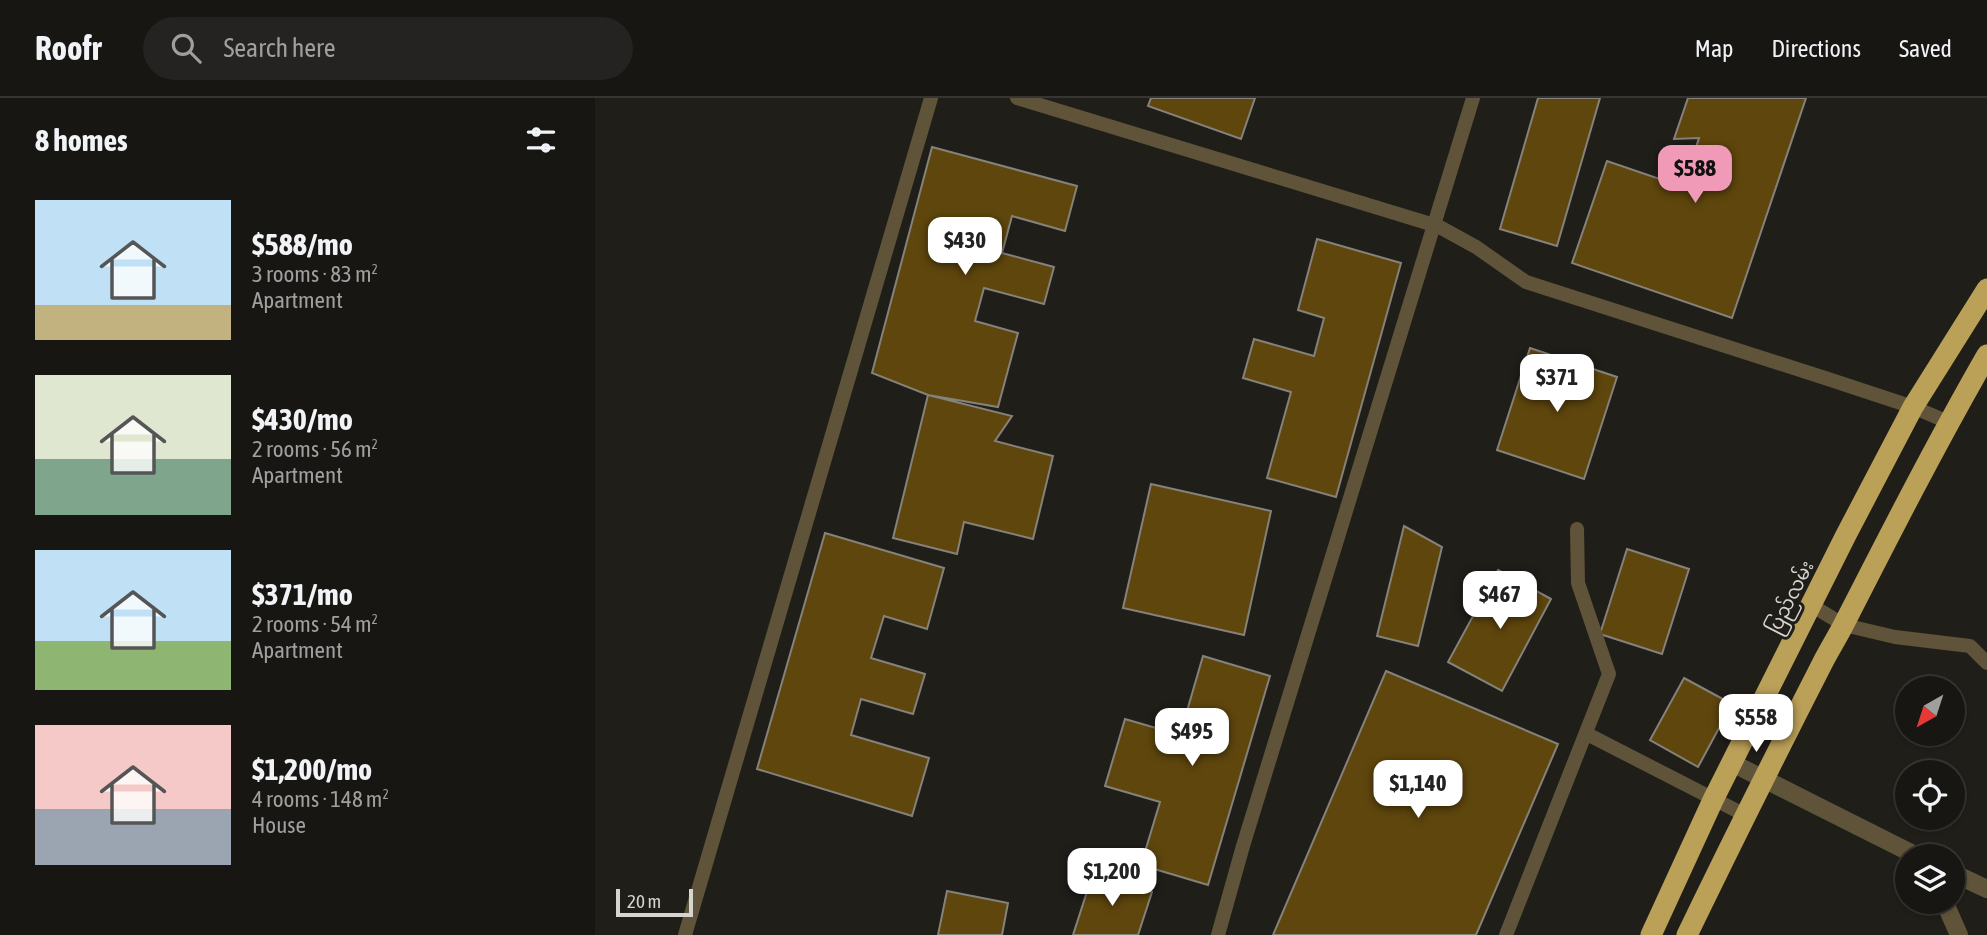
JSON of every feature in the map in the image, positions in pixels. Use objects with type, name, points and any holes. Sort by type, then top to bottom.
[{"type":"highway","name":"ပြည်လမ်း","points":[[1651,935],[1731,763],[1913,407],[1987,289]]},
{"type":"highway","points":[[1688,935],[1745,815],[1884,542],[1987,355]]},
{"type":"street","points":[[1731,763],[1895,845]]},
{"type":"street","points":[[1965,879],[1987,889]]},
{"type":"street","points":[[1950,914],[1959,935]]},
{"type":"lane","points":[[685,935],[931,98]]},
{"type":"lane","points":[[1017,98],[1435,225],[1476,247],[1526,282],[1913,407],[1948,422]]},
{"type":"lane","points":[[1218,935],[1473,98]]},
{"type":"lane","points":[[1506,935],[1609,674],[1578,583],[1577,529]]},
{"type":"lane","points":[[1811,605],[1844,625],[1895,637],[1970,646],[1987,663]]},
{"type":"lane","points":[[1587,734],[1745,815]]},
{"type":"building","points":[[1151,98],[1255,98],[1241,139],[1148,106]]},
{"type":"building","points":[[1538,98],[1600,98],[1557,246],[1500,229]]},
{"type":"building","points":[[1688,98],[1806,98],[1732,318],[1572,263],[1607,161],[1683,187],[1699,138],[1674,139]]},
{"type":"building","points":[[932,147],[1077,186],[1065,231],[1012,216],[1002,253],[1054,267],[1044,304],[984,288],[975,321],[1018,333],[998,407],[928,395],[872,373]]},
{"type":"building","points":[[1317,239],[1401,263],[1336,497],[1267,478],[1291,392],[1243,378],[1254,339],[1314,356],[1324,318],[1298,310]]},
{"type":"building","points":[[1530,348],[1617,377],[1584,479],[1497,450]]},
{"type":"building","points":[[928,395],[1012,416],[995,441],[1053,456],[1033,539],[964,522],[957,554],[893,538]]},
{"type":"building","points":[[1151,484],[1271,511],[1244,635],[1123,608]]},
{"type":"building","points":[[1404,526],[1442,547],[1418,646],[1377,636]]},
{"type":"building","points":[[825,533],[944,568],[927,629],[884,616],[871,658],[925,674],[913,714],[861,699],[851,735],[929,758],[912,816],[757,769]]},
{"type":"building","points":[[1627,549],[1689,569],[1662,654],[1600,634]]},
{"type":"building","points":[[1498,570],[1551,599],[1502,691],[1448,662]]},
{"type":"building","points":[[1203,656],[1270,676],[1208,885],[1141,865],[1160,802],[1105,786],[1125,719],[1180,735]]},
{"type":"building","points":[[1386,671],[1558,744],[1476,935],[1273,935]]},
{"type":"building","points":[[1684,678],[1732,704],[1698,767],[1650,740]]},
{"type":"building","points":[[1093,873],[1152,892],[1138,935],[1073,935]]},
{"type":"building","points":[[947,891],[1008,903],[1002,935],[938,935]]}]
